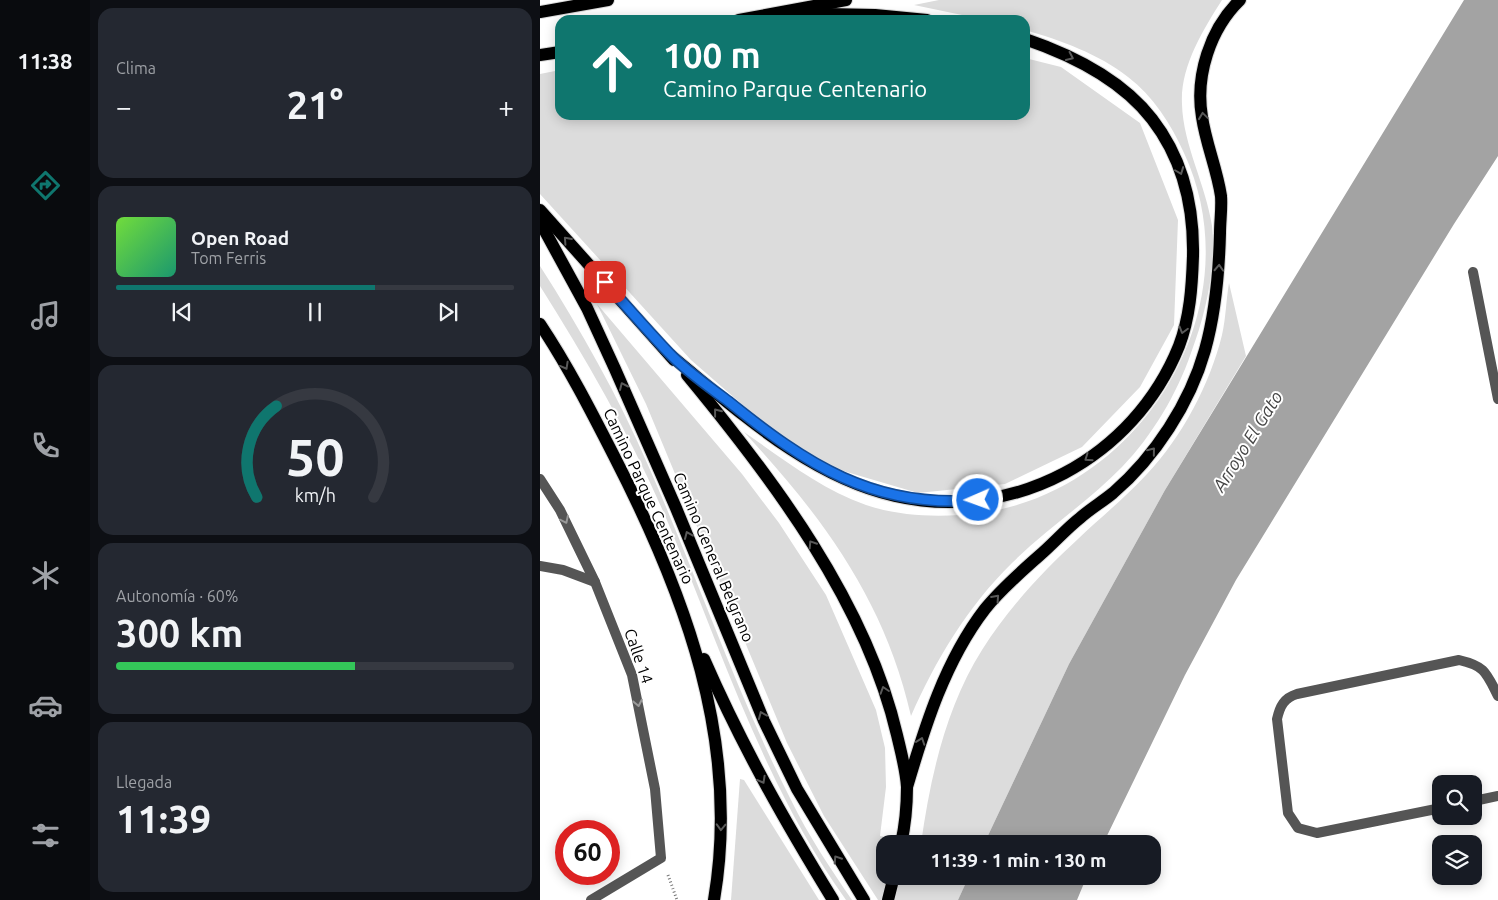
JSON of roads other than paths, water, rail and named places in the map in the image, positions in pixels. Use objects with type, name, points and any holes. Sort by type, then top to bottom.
[{"type":"main road","points":[[540,12],[608,0]]},
{"type":"main road","points":[[768,15],[846,0]]},
{"type":"main road","points":[[902,835],[907,787],[930,716],[964,638],[986,608],[1009,583],[1079,518],[1113,493],[1140,466],[1179,411],[1193,382],[1205,350],[1213,313],[1219,273],[1221,198],[1202,116],[1201,78],[1210,42],[1223,19],[1240,0]]},
{"type":"main road","points":[[779,13],[875,15]]},
{"type":"main road","points":[[670,355],[743,414],[806,460],[862,485],[893,496],[931,502],[964,502],[992,500],[1020,493],[1068,471],[1110,441],[1153,395],[1179,345],[1188,316],[1193,265],[1192,213],[1187,188],[1166,139],[1151,117],[1130,96],[1107,78],[1076,60],[1030,41]]},
{"type":"main road","points":[[540,55],[555,53]]},
{"type":"main road","points":[[540,210],[670,355],[738,439],[820,556],[854,620],[878,672],[893,718],[907,787]]},
{"type":"main road","name":"Camino General Belgrano","points":[[540,222],[587,308],[619,377],[781,756],[797,789],[832,850],[864,900]]},
{"type":"main road","name":"Camino Parque Centenario","points":[[540,324],[584,399],[634,496],[676,592],[704,683],[721,772],[722,826],[714,900]]},
{"type":"main road","points":[[676,592],[733,726],[784,820],[833,900]]},
{"type":"main road","points":[[888,900],[892,885]]},
{"type":"street","points":[[1473,272],[1498,399]]},
{"type":"street","name":"Calle 14","points":[[540,479],[560,510],[595,582],[632,675],[655,789],[661,858],[591,900]]},
{"type":"street","points":[[540,566],[563,570],[595,582]]},
{"type":"street","points":[[1432,810],[1317,833],[1298,828],[1288,813],[1278,719],[1280,708],[1288,697],[1297,694],[1459,660],[1477,664],[1488,675],[1498,696]]},
{"type":"street","points":[[1482,799],[1498,796]]},
{"type":"water","name":"Arroyo El Gato","points":[[1464,0],[1498,0],[1498,156],[1454,224],[1236,580],[1185,675],[1107,835],[988,835],[1069,664],[1165,490]]},
{"type":"water","points":[[965,885],[1083,885],[1077,900],[958,900]]}]
